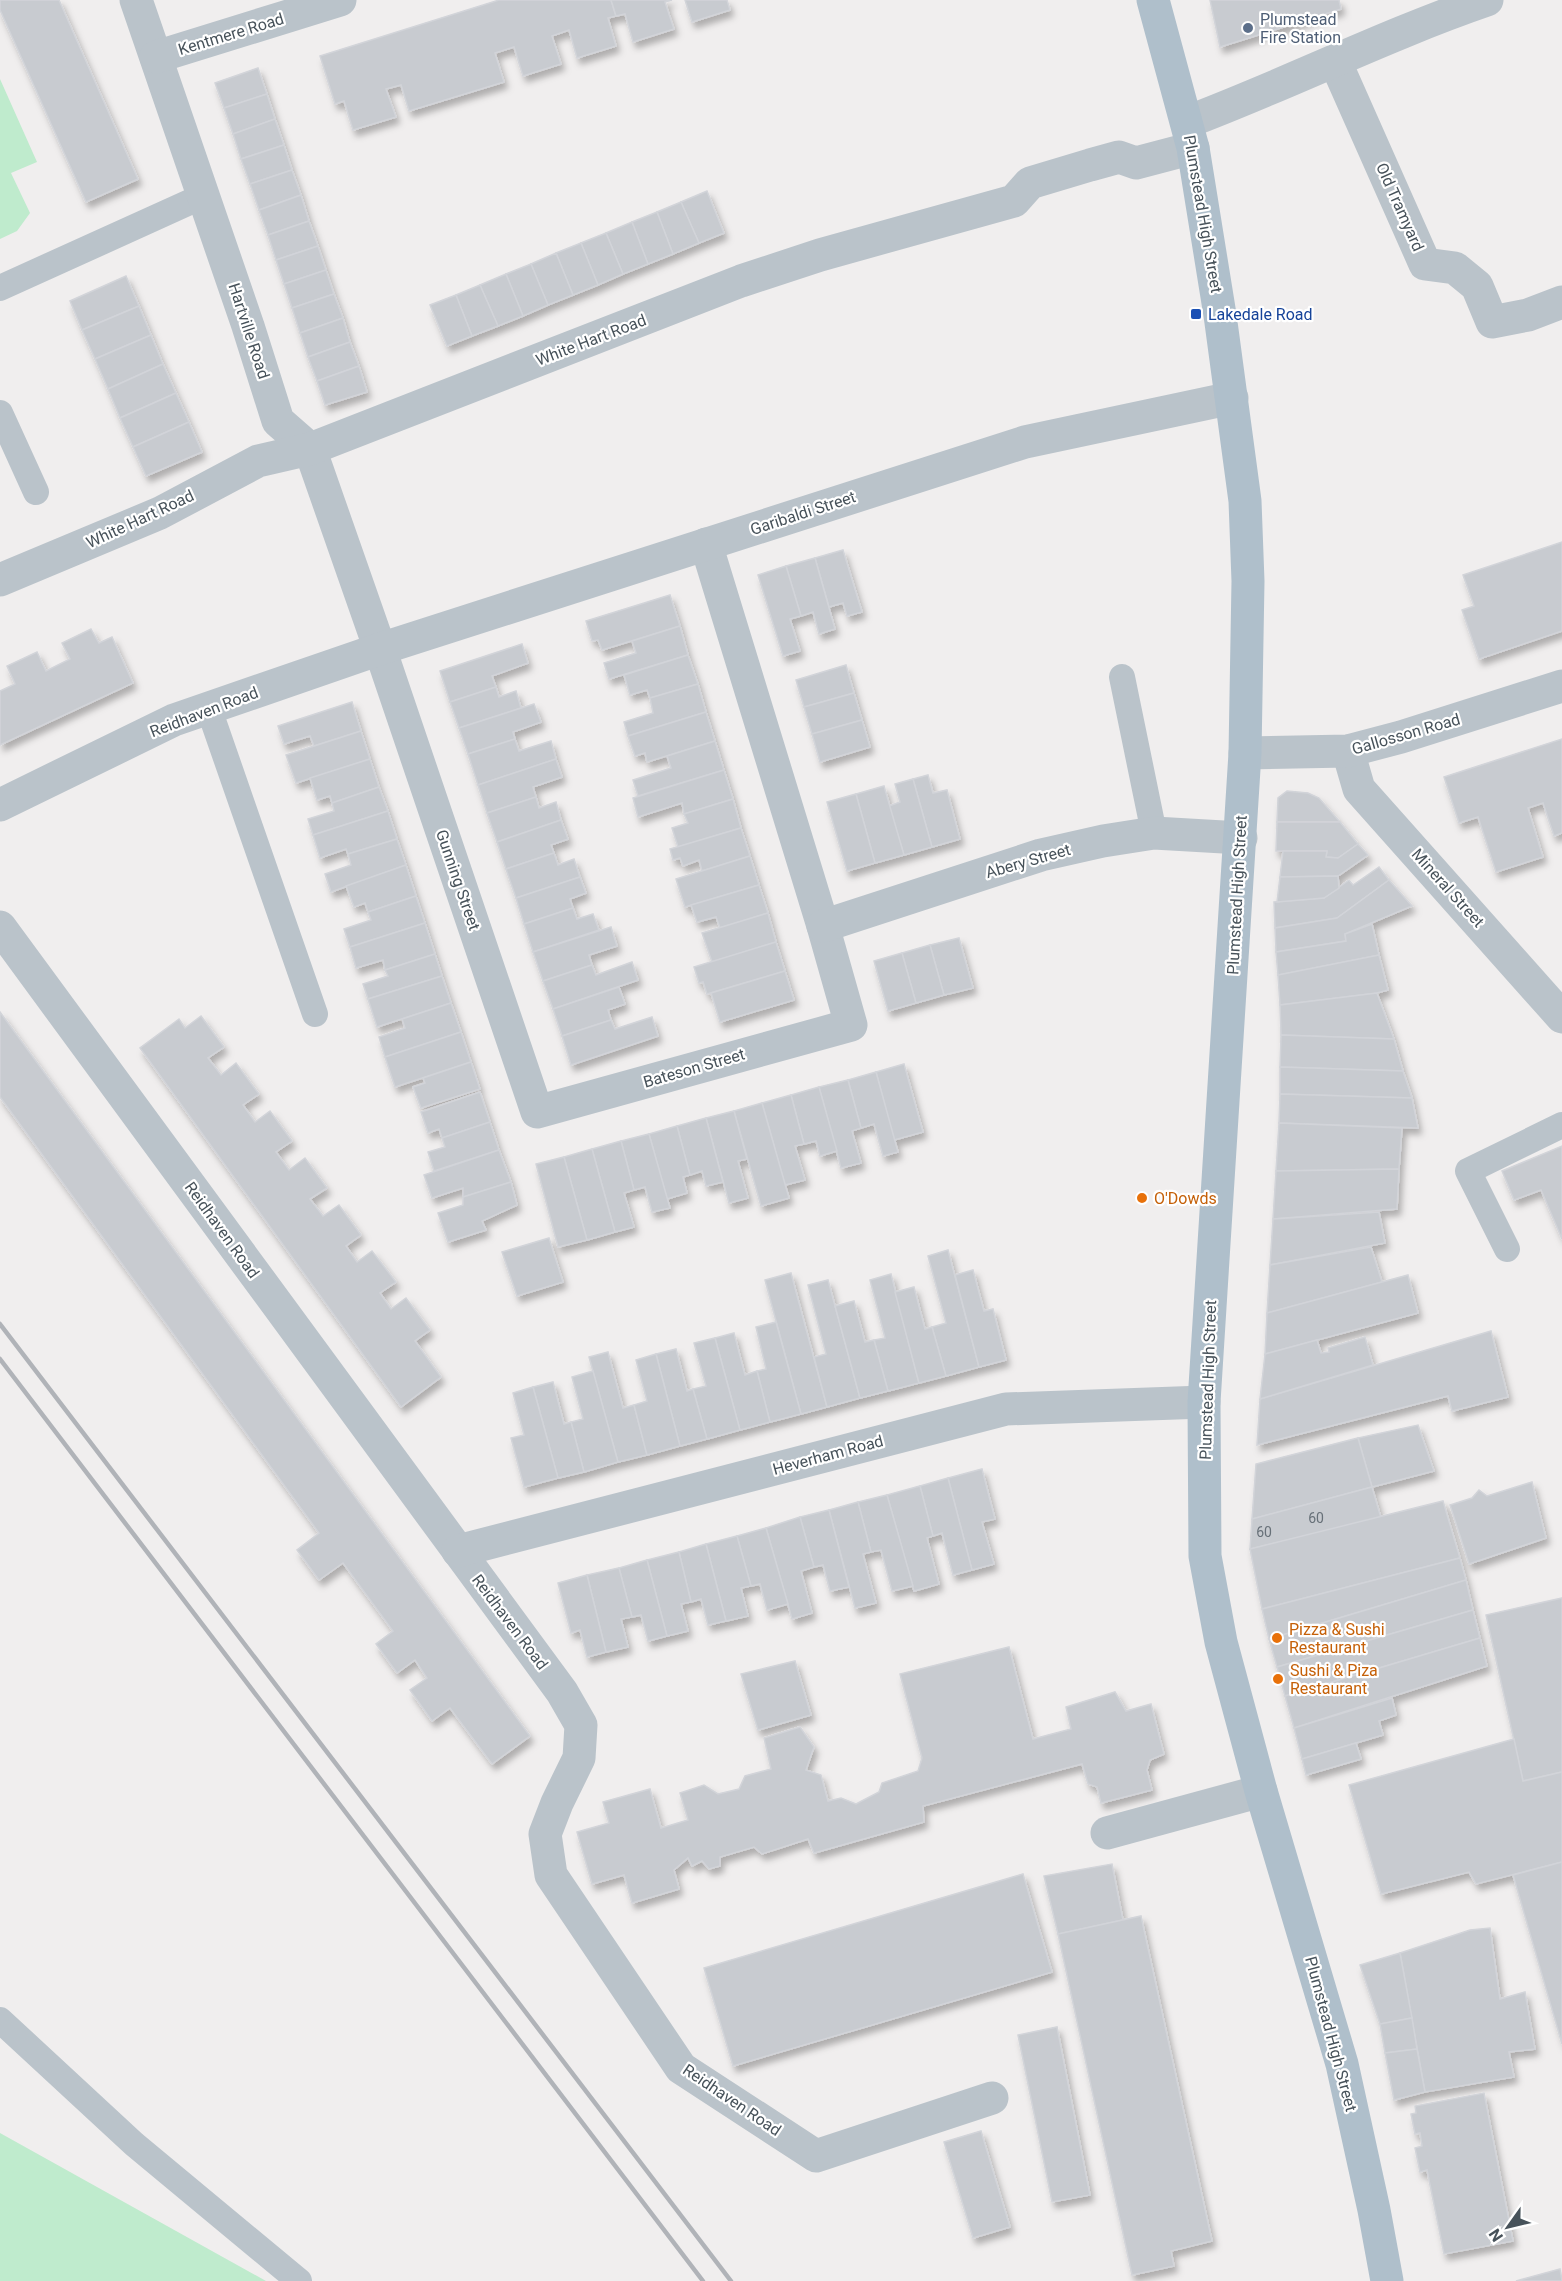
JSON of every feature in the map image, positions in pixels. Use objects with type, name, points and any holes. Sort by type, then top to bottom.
[{"type":"main road","name":"Plumstead High Street","points":[[1153,0],[1190,135],[1232,398],[1246,513],[1248,581],[1245,753],[1204,1402],[1205,1556],[1221,1642],[1261,1791],[1342,2064],[1387,2281]]},
{"type":"street","name":"Hartville Road","points":[[136,0],[248,326],[278,421],[310,449],[380,649]]},
{"type":"street","name":"Kentmere Road","points":[[156,57],[340,0]]},
{"type":"street","points":[[1190,135],[1272,89],[1429,20],[1486,0]]},
{"type":"street","name":"Old Tramyard","points":[[1335,61],[1425,264],[1455,268],[1477,286],[1492,322],[1528,315],[1562,302]]},
{"type":"street","name":"White Hart Road","points":[[0,580],[160,513],[258,461],[310,449],[741,281],[820,255],[1014,201],[1030,183],[1089,165],[1119,157],[1136,164],[1190,135]]},
{"type":"street","name":"Garibaldi Street","points":[[380,649],[1025,442],[1232,398]]},
{"type":"street","points":[[706,544],[823,926]]},
{"type":"street","name":"Reidhaven Road","points":[[0,805],[174,720],[380,649]]},
{"type":"street","name":"Gunning Street","points":[[380,649],[537,1112]]},
{"type":"street","name":"Gallosson Road","points":[[1245,753],[1348,751],[1401,737],[1562,686]]},
{"type":"street","name":"Mineral Street","points":[[1348,751],[1359,789],[1562,1017]]},
{"type":"street","name":"Abery Street","points":[[823,926],[1041,855],[1102,841],[1154,834],[1241,838]]},
{"type":"street","name":"Bateson Street","points":[[537,1112],[851,1025],[823,926]]},
{"type":"street","name":"Reidhaven Road","points":[[0,927],[562,1692],[581,1725],[579,1758],[545,1834],[551,1875],[681,2068],[816,2156],[992,2098]]},
{"type":"street","name":"Heverham Road","points":[[458,1551],[1006,1409],[1204,1402]]},
{"type":"street","points":[[1107,1833],[1261,1791]]},
{"type":"lane","points":[[0,288],[203,196]]},
{"type":"lane","points":[[0,413],[36,492]]},
{"type":"lane","points":[[1122,677],[1154,834]]},
{"type":"lane","points":[[208,709],[315,1014]]},
{"type":"lane","points":[[1507,1249],[1468,1171],[1562,1125]]},
{"type":"lane","points":[[0,2020],[134,2145],[299,2281]]},
{"type":"green space","points":[[0,79],[37,162],[11,173],[30,213],[17,231],[0,239]]},
{"type":"green space","points":[[0,2133],[266,2281],[0,2281]]},
{"type":"building","points":[[0,0],[59,0],[138,179],[86,202],[0,10]]},
{"type":"building","points":[[499,0],[611,0],[616,16],[608,18],[616,46],[577,58],[569,30],[552,36],[561,64],[523,76],[514,47],[495,53],[504,82],[409,111],[401,85],[386,89],[396,117],[353,130],[344,101],[335,104],[320,56]]},
{"type":"building","points":[[611,0],[672,0],[665,2],[674,29],[633,42],[625,14],[616,16]]},
{"type":"building","points":[[685,0],[727,0],[730,10],[692,22]]},
{"type":"building","name":"Plumstead Fire Station","points":[[1210,0],[1339,0],[1341,9],[1220,47]]},
{"type":"building","points":[[258,68],[267,94],[224,108],[215,83]]},
{"type":"building","points":[[267,94],[275,119],[233,134],[224,108]]},
{"type":"building","points":[[275,119],[284,145],[241,159],[233,134]]},
{"type":"building","points":[[284,145],[292,170],[250,184],[241,159]]},
{"type":"building","points":[[292,170],[301,195],[259,210],[250,184]]},
{"type":"building","points":[[707,191],[724,233],[699,243],[681,202]]},
{"type":"building","points":[[301,195],[309,221],[268,235],[259,210]]},
{"type":"building","points":[[681,202],[699,243],[673,254],[657,212]]},
{"type":"building","points":[[657,212],[673,254],[648,264],[632,222]]},
{"type":"building","points":[[309,221],[318,246],[276,260],[268,235]]},
{"type":"building","points":[[632,222],[648,264],[623,274],[606,233]]},
{"type":"building","points":[[606,233],[623,274],[598,285],[581,243]]},
{"type":"building","points":[[581,243],[598,285],[573,295],[556,253]]},
{"type":"building","points":[[318,246],[326,270],[284,284],[276,260]]},
{"type":"building","points":[[556,253],[573,295],[548,305],[531,264]]},
{"type":"building","points":[[531,264],[548,305],[523,316],[506,274]]},
{"type":"building","points":[[326,270],[334,294],[292,308],[284,284]]},
{"type":"building","points":[[506,274],[523,316],[498,326],[480,285]]},
{"type":"building","points":[[126,276],[139,306],[82,330],[70,301]]},
{"type":"building","points":[[480,285],[498,326],[472,336],[456,295]]},
{"type":"building","points":[[334,294],[343,318],[300,333],[292,308]]},
{"type":"building","points":[[456,295],[472,336],[447,346],[430,305]]},
{"type":"building","points":[[139,306],[151,335],[95,359],[82,330]]},
{"type":"building","points":[[343,318],[350,342],[308,357],[300,333]]},
{"type":"building","points":[[151,335],[163,364],[108,389],[95,359]]},
{"type":"building","points":[[350,342],[359,366],[317,381],[308,357]]},
{"type":"building","points":[[163,364],[176,393],[120,418],[108,389]]},
{"type":"building","points":[[359,366],[367,392],[325,405],[317,381]]},
{"type":"building","points":[[176,393],[189,422],[133,447],[120,418]]},
{"type":"building","points":[[189,422],[202,452],[146,476],[133,447]]},
{"type":"building","points":[[1562,542],[1562,631],[1479,659],[1462,610],[1474,606],[1463,575]]},
{"type":"building","points":[[843,550],[862,612],[847,616],[843,603],[829,607],[815,558]]},
{"type":"building","points":[[815,558],[835,629],[819,634],[813,612],[801,616],[786,566]]},
{"type":"building","points":[[786,566],[801,616],[790,619],[800,651],[783,656],[758,575]]},
{"type":"building","points":[[670,595],[680,626],[602,650],[598,640],[592,641],[586,621]]},
{"type":"building","points":[[680,626],[688,655],[609,679],[604,663],[636,653],[632,641]]},
{"type":"building","points":[[91,629],[99,643],[112,637],[133,683],[0,745],[0,691],[15,684],[7,666],[37,652],[46,671],[70,659],[62,643]]},
{"type":"building","points":[[522,644],[528,663],[492,676],[496,687],[450,702],[440,671]]},
{"type":"building","points":[[688,655],[698,684],[650,698],[647,690],[630,695],[624,675]]},
{"type":"building","points":[[846,665],[854,693],[804,707],[796,680]]},
{"type":"building","points":[[698,684],[706,712],[628,736],[624,722],[653,713],[650,698]]},
{"type":"building","points":[[496,687],[499,697],[516,691],[521,708],[459,728],[450,702]]},
{"type":"building","points":[[854,693],[862,720],[812,734],[804,707]]},
{"type":"building","points":[[352,702],[361,731],[314,746],[310,736],[284,744],[278,726]]},
{"type":"building","points":[[534,704],[541,722],[513,732],[515,739],[468,754],[459,728]]},
{"type":"building","points":[[706,712],[715,741],[647,762],[645,753],[635,756],[628,736]]},
{"type":"building","points":[[862,720],[870,747],[820,762],[812,734]]},
{"type":"building","points":[[361,731],[370,759],[296,783],[286,755]]},
{"type":"building","points":[[515,739],[519,751],[551,741],[556,759],[478,785],[468,754]]},
{"type":"building","points":[[1562,739],[1562,833],[1554,836],[1543,803],[1528,808],[1543,857],[1496,872],[1478,817],[1459,823],[1444,777]]},
{"type":"building","points":[[715,741],[724,770],[638,796],[633,780],[671,768],[667,756]]},
{"type":"building","points":[[370,759],[379,787],[332,803],[330,796],[317,800],[310,778]]},
{"type":"building","points":[[556,759],[562,777],[533,787],[536,797],[487,813],[478,785]]},
{"type":"building","points":[[724,770],[733,799],[684,814],[682,803],[638,817],[633,798]]},
{"type":"building","points":[[928,775],[933,793],[947,790],[960,839],[932,847],[913,779]]},
{"type":"building","points":[[913,779],[932,847],[904,855],[889,806],[900,802],[895,784]]},
{"type":"building","points":[[884,786],[904,855],[875,863],[856,794]]},
{"type":"building","points":[[379,787],[388,811],[313,835],[308,819],[334,811],[332,803]]},
{"type":"building","points":[[1287,791],[1308,793],[1319,798],[1340,822],[1277,822],[1278,798]]},
{"type":"building","points":[[856,794],[875,863],[847,871],[827,802]]},
{"type":"building","points":[[536,797],[539,808],[556,802],[561,820],[497,842],[487,813]]},
{"type":"building","points":[[733,799],[741,828],[678,847],[672,828],[688,823],[684,814]]},
{"type":"building","points":[[388,811],[397,839],[348,854],[346,849],[320,858],[313,835]]},
{"type":"building","points":[[561,820],[568,839],[551,845],[554,853],[506,869],[497,842]]},
{"type":"building","points":[[1277,822],[1340,822],[1358,844],[1338,858],[1326,857],[1327,851],[1276,851]]},
{"type":"building","points":[[741,828],[750,856],[702,871],[699,860],[683,866],[680,858],[673,860],[670,849]]},
{"type":"building","points":[[397,839],[406,865],[331,892],[325,874],[351,865],[348,854]]},
{"type":"building","points":[[1358,844],[1368,855],[1338,876],[1280,877],[1283,851],[1327,851],[1326,857],[1338,858]]},
{"type":"building","points":[[554,853],[558,865],[574,859],[580,877],[516,898],[506,869]]},
{"type":"building","points":[[750,856],[759,885],[685,907],[676,879]]},
{"type":"building","points":[[406,865],[416,896],[368,912],[365,903],[354,907],[346,886]]},
{"type":"building","points":[[1379,867],[1389,880],[1337,918],[1275,928],[1274,902],[1324,898],[1349,880],[1353,885]]},
{"type":"building","points":[[1338,876],[1339,888],[1324,898],[1277,902],[1280,877]]},
{"type":"building","points":[[580,877],[586,893],[570,899],[573,908],[524,924],[516,898]]},
{"type":"building","points":[[1389,880],[1412,906],[1345,934],[1346,941],[1276,952],[1275,928],[1337,918]]},
{"type":"building","points":[[759,885],[768,913],[720,928],[716,917],[697,922],[691,905]]},
{"type":"building","points":[[416,896],[425,923],[350,947],[344,929],[371,920],[368,912]]},
{"type":"building","points":[[573,908],[577,919],[593,914],[599,930],[533,952],[524,924]]},
{"type":"building","points":[[768,913],[776,942],[712,962],[702,933]]},
{"type":"building","points":[[425,923],[435,954],[385,970],[383,960],[356,968],[350,947]]},
{"type":"building","points":[[1372,924],[1379,955],[1278,975],[1276,952],[1346,941],[1345,934]]},
{"type":"building","points":[[611,927],[617,946],[589,955],[592,965],[543,981],[533,952]]},
{"type":"building","points":[[959,938],[973,988],[944,995],[930,945]]},
{"type":"building","points":[[776,942],[785,971],[707,994],[703,982],[699,983],[694,967]]},
{"type":"building","points":[[930,945],[944,995],[916,1003],[902,953]]},
{"type":"building","points":[[902,953],[916,1003],[888,1011],[874,961]]},
{"type":"building","points":[[435,954],[442,976],[368,999],[363,984],[388,976],[385,970]]},
{"type":"building","points":[[1379,955],[1388,990],[1280,1005],[1278,975]]},
{"type":"building","points":[[632,962],[638,980],[553,1009],[543,981],[592,965],[596,975]]},
{"type":"building","points":[[785,971],[794,1000],[720,1022],[711,993]]},
{"type":"building","points":[[442,976],[451,1003],[377,1027],[368,999]]},
{"type":"building","points":[[619,987],[625,1004],[608,1010],[611,1020],[562,1036],[553,1009]]},
{"type":"building","points":[[1377,993],[1394,1039],[1281,1035],[1280,1005]]},
{"type":"building","points":[[451,1003],[461,1032],[385,1057],[379,1037],[405,1028],[402,1019]]},
{"type":"building","points":[[0,1012],[530,1736],[492,1764],[450,1708],[432,1721],[410,1690],[427,1678],[415,1660],[397,1673],[376,1644],[393,1631],[343,1563],[319,1580],[297,1550],[319,1533],[0,1097]]},
{"type":"building","points":[[201,1016],[224,1047],[208,1058],[221,1075],[236,1063],[259,1094],[243,1105],[255,1122],[270,1111],[292,1141],[276,1152],[289,1170],[305,1158],[327,1188],[310,1199],[323,1216],[339,1205],[361,1235],[346,1246],[357,1262],[372,1251],[396,1282],[380,1293],[391,1309],[406,1298],[430,1330],[415,1341],[441,1377],[401,1407],[140,1048],[179,1019],[185,1028]]},
{"type":"building","points":[[652,1017],[658,1036],[571,1065],[562,1036],[611,1020],[615,1029]]},
{"type":"building","points":[[461,1032],[471,1062],[395,1087],[385,1057]]},
{"type":"building","points":[[1281,1035],[1394,1039],[1403,1071],[1280,1067]]},
{"type":"building","points":[[471,1062],[480,1089],[421,1108],[413,1087],[425,1083],[423,1078]]},
{"type":"building","points":[[904,1064],[923,1132],[894,1140],[876,1072]]},
{"type":"building","points":[[1280,1067],[1403,1071],[1412,1098],[1280,1094]]},
{"type":"building","points":[[876,1072],[898,1152],[883,1156],[874,1124],[861,1128],[848,1080]]},
{"type":"building","points":[[848,1080],[861,1128],[852,1131],[861,1163],[841,1168],[819,1087]]},
{"type":"building","points":[[819,1087],[837,1151],[820,1156],[816,1141],[804,1144],[791,1095]]},
{"type":"building","points":[[480,1092],[490,1122],[442,1138],[439,1129],[428,1133],[421,1112]]},
{"type":"building","points":[[1280,1094],[1412,1098],[1418,1128],[1279,1123]]},
{"type":"building","points":[[791,1095],[804,1144],[795,1146],[805,1180],[785,1185],[762,1103]]},
{"type":"building","points":[[762,1103],[789,1198],[761,1206],[734,1111]]},
{"type":"building","points":[[734,1111],[747,1159],[738,1161],[748,1198],[729,1203],[706,1118]]},
{"type":"building","points":[[706,1118],[723,1182],[706,1186],[702,1171],[690,1175],[677,1126]]},
{"type":"building","points":[[490,1122],[499,1150],[434,1171],[428,1152],[445,1147],[442,1138]]},
{"type":"building","points":[[1279,1123],[1402,1128],[1399,1169],[1276,1171]]},
{"type":"building","points":[[677,1126],[690,1175],[683,1177],[687,1193],[667,1199],[649,1134]]},
{"type":"building","points":[[649,1134],[670,1208],[652,1212],[645,1187],[634,1190],[621,1141]]},
{"type":"building","points":[[621,1141],[634,1190],[624,1193],[634,1227],[615,1232],[592,1149]]},
{"type":"building","points":[[1562,1146],[1562,1239],[1541,1190],[1514,1200],[1502,1171]]},
{"type":"building","points":[[592,1149],[615,1232],[587,1240],[564,1157]]},
{"type":"building","points":[[499,1150],[511,1182],[463,1197],[463,1188],[432,1198],[424,1175]]},
{"type":"building","points":[[564,1157],[587,1240],[558,1247],[536,1164]]},
{"type":"building","points":[[1399,1169],[1397,1209],[1273,1219],[1276,1171]]},
{"type":"building","points":[[511,1182],[517,1205],[482,1221],[486,1230],[448,1242],[438,1213],[463,1205],[463,1197]]},
{"type":"building","points":[[1379,1212],[1385,1243],[1270,1265],[1273,1219]]},
{"type":"building","points":[[549,1238],[563,1282],[517,1296],[502,1252]]},
{"type":"building","points":[[1371,1247],[1382,1282],[1267,1313],[1270,1265]]},
{"type":"building","points":[[948,1250],[979,1367],[946,1376],[932,1327],[946,1323],[928,1256]]},
{"type":"building","points":[[973,1270],[984,1311],[993,1309],[1006,1360],[979,1367],[955,1275]]},
{"type":"building","points":[[791,1273],[827,1407],[801,1414],[765,1280]]},
{"type":"building","points":[[891,1274],[919,1383],[888,1391],[874,1340],[885,1338],[870,1280]]},
{"type":"building","points":[[1408,1275],[1418,1313],[1265,1354],[1267,1313]]},
{"type":"building","points":[[828,1280],[860,1398],[827,1407],[814,1357],[826,1354],[808,1285]]},
{"type":"building","points":[[914,1287],[925,1329],[932,1327],[946,1376],[919,1383],[895,1292]]},
{"type":"building","points":[[854,1301],[865,1342],[874,1340],[888,1391],[860,1398],[835,1306]]},
{"type":"building","points":[[776,1322],[801,1414],[770,1422],[757,1371],[766,1369],[756,1327]]},
{"type":"building","points":[[1491,1331],[1508,1397],[1452,1411],[1448,1396],[1257,1445],[1260,1399]]},
{"type":"building","points":[[734,1333],[745,1375],[757,1371],[770,1422],[740,1430],[715,1338]]},
{"type":"building","points":[[1365,1337],[1373,1365],[1260,1399],[1265,1354],[1317,1340],[1321,1353],[1329,1352],[1328,1348]]},
{"type":"building","points":[[715,1338],[740,1430],[707,1439],[693,1389],[706,1386],[694,1343]]},
{"type":"building","points":[[676,1349],[687,1391],[693,1389],[707,1439],[680,1446],[656,1354]]},
{"type":"building","points":[[608,1352],[623,1408],[634,1405],[647,1455],[618,1462],[589,1357]]},
{"type":"building","points":[[656,1354],[680,1446],[647,1455],[634,1405],[647,1401],[636,1360]]},
{"type":"building","points":[[593,1371],[618,1462],[584,1472],[571,1422],[583,1419],[572,1377]]},
{"type":"building","points":[[553,1382],[564,1424],[571,1422],[584,1472],[558,1478],[533,1387]]},
{"type":"building","points":[[533,1387],[558,1478],[524,1487],[511,1438],[524,1435],[513,1393]]},
{"type":"building","points":[[1418,1425],[1434,1471],[1372,1487],[1358,1438]]},
{"type":"building","points":[[1358,1438],[1372,1487],[1252,1519],[1256,1464]]},
{"type":"building","points":[[982,1469],[995,1519],[982,1522],[994,1564],[972,1570],[948,1478]]},
{"type":"building","points":[[948,1478],[972,1570],[953,1575],[942,1533],[933,1536],[920,1486]]},
{"type":"building","points":[[1532,1482],[1546,1538],[1469,1564],[1450,1505],[1472,1498],[1479,1490],[1487,1496]]},
{"type":"building","points":[[920,1486],[933,1536],[927,1538],[939,1584],[914,1591],[887,1495]]},
{"type":"building","points":[[1372,1487],[1381,1518],[1250,1549],[1252,1519]]},
{"type":"building","points":[[887,1495],[913,1586],[892,1591],[881,1550],[871,1552],[858,1502]]},
{"type":"building","points":[[1443,1501],[1460,1558],[1262,1609],[1250,1549]]},
{"type":"building","points":[[858,1502],[871,1552],[863,1554],[876,1603],[855,1608],[829,1510]]},
{"type":"building","points":[[829,1510],[849,1587],[830,1591],[823,1565],[814,1567],[800,1517]]},
{"type":"building","points":[[800,1517],[814,1567],[801,1571],[812,1613],[792,1619],[766,1528]]},
{"type":"building","points":[[766,1528],[788,1604],[767,1610],[760,1584],[751,1586],[737,1536]]},
{"type":"building","points":[[737,1536],[751,1586],[741,1588],[748,1616],[726,1621],[706,1544]]},
{"type":"building","points":[[706,1544],[726,1621],[708,1625],[701,1599],[691,1602],[679,1552]]},
{"type":"building","points":[[679,1552],[691,1602],[681,1604],[688,1631],[667,1636],[647,1560]]},
{"type":"building","points":[[1460,1558],[1466,1580],[1269,1639],[1262,1609]]},
{"type":"building","points":[[647,1560],[667,1636],[648,1641],[641,1615],[632,1617],[619,1568]]},
{"type":"building","points":[[619,1568],[632,1617],[621,1619],[628,1647],[606,1652],[587,1575]]},
{"type":"building","points":[[587,1575],[606,1652],[587,1657],[580,1630],[571,1633],[558,1583]]},
{"type":"building","points":[[1466,1580],[1473,1610],[1277,1667],[1269,1639]]},
{"type":"building","points":[[1562,1598],[1562,1772],[1523,1781],[1486,1615]]},
{"type":"building","points":[[1473,1610],[1480,1638],[1285,1696],[1277,1667]]},
{"type":"building","points":[[1480,1638],[1487,1666],[1294,1728],[1285,1696]]},
{"type":"building","points":[[1009,1647],[1033,1739],[1071,1729],[1066,1707],[1115,1692],[1126,1711],[1151,1704],[1164,1754],[1150,1760],[1147,1770],[1152,1790],[1101,1803],[1097,1787],[1088,1784],[1082,1764],[923,1806],[924,1822],[814,1853],[808,1839],[762,1854],[754,1847],[720,1857],[720,1866],[709,1869],[702,1861],[692,1866],[688,1858],[674,1870],[679,1889],[632,1903],[624,1875],[592,1884],[577,1832],[609,1823],[603,1802],[650,1789],[661,1828],[688,1820],[680,1793],[704,1785],[718,1794],[739,1789],[745,1776],[771,1769],[764,1738],[800,1727],[814,1747],[806,1770],[821,1775],[828,1801],[841,1798],[856,1804],[879,1792],[882,1783],[918,1771],[922,1758],[900,1674]]},
{"type":"building","points":[[795,1661],[811,1715],[758,1730],[741,1674]]},
{"type":"building","points":[[1392,1698],[1396,1715],[1379,1721],[1383,1735],[1302,1759],[1294,1728]]},
{"type":"building","points":[[1514,1739],[1523,1781],[1562,1772],[1562,1862],[1476,1884],[1469,1872],[1381,1894],[1349,1785]]},
{"type":"building","points":[[1356,1743],[1361,1759],[1306,1775],[1302,1759]]},
{"type":"building","points":[[1562,1862],[1562,2044],[1513,1875]]},
{"type":"building","points":[[1112,1864],[1123,1920],[1058,1934],[1044,1876]]},
{"type":"building","points":[[1023,1874],[1052,1972],[733,2066],[704,1968]]},
{"type":"building","points":[[1141,1916],[1212,2241],[1171,2251],[1174,2266],[1132,2275],[1058,1934]]},
{"type":"building","points":[[1490,1928],[1500,1999],[1525,1992],[1535,2049],[1509,2052],[1514,2077],[1425,2092],[1400,1953],[1470,1930]]},
{"type":"building","points":[[1400,1953],[1412,2018],[1380,2024],[1360,1965]]},
{"type":"building","points":[[1412,2018],[1417,2049],[1385,2053],[1380,2024]]},
{"type":"building","points":[[1057,2027],[1090,2195],[1052,2202],[1018,2035]]},
{"type":"building","points":[[1417,2049],[1425,2092],[1394,2100],[1385,2053]]},
{"type":"building","points":[[1484,2093],[1513,2241],[1444,2254],[1427,2170],[1420,2172],[1415,2148],[1422,2146],[1420,2133],[1415,2134],[1411,2114],[1416,2113],[1415,2106]]},
{"type":"building","points":[[981,2131],[1010,2227],[973,2238],[944,2142]]},
{"type":"building","points":[[1560,2269],[1562,2281],[1516,2281]]},
{"type":"railway","points":[[0,1324],[731,2281]]},
{"type":"railway","points":[[0,1359],[703,2281]]},
{"type":"place","name":"Plumstead Fire Station","points":[[1248,28]]},
{"type":"place","name":"Lakedale Road","points":[[1196,314]]},
{"type":"place","name":"O'Dowds","points":[[1142,1198]]},
{"type":"place","name":"Pizza & Sushi Restaurant","points":[[1277,1638]]},
{"type":"place","name":"Sushi & Piza Restaurant","points":[[1278,1679]]}]
